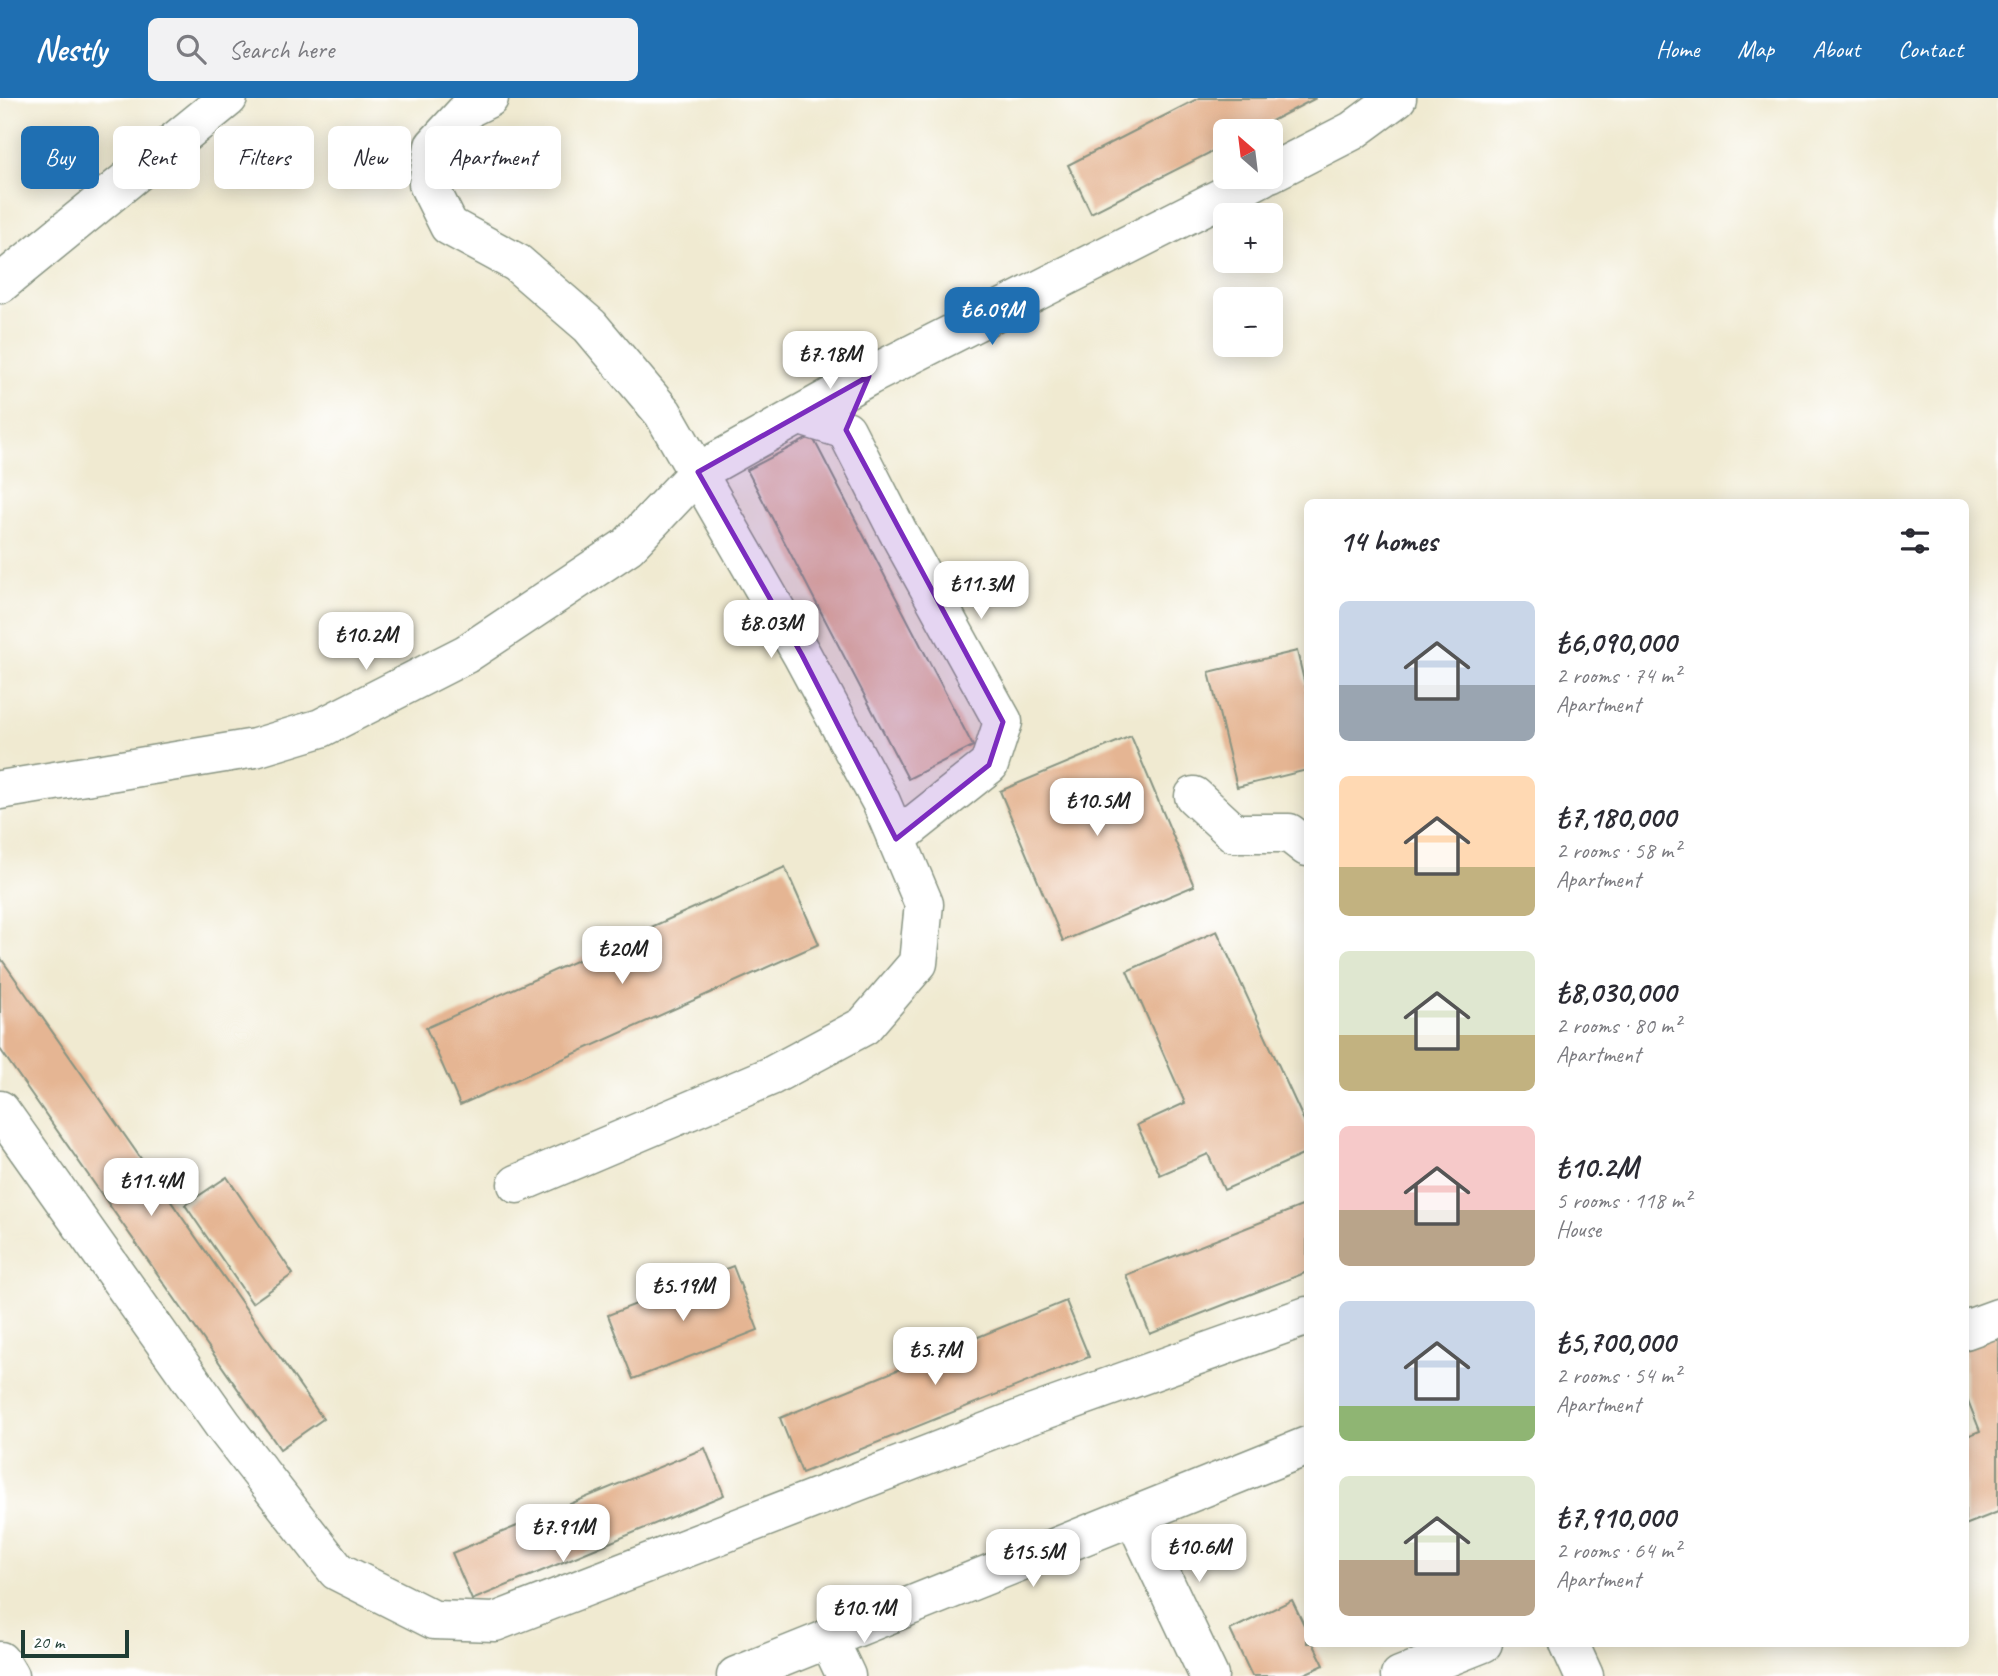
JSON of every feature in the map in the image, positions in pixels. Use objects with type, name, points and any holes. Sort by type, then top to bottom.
[{"type":"street","points":[[0,284],[228,98]]},
{"type":"street","points":[[489,98],[469,108],[434,146],[428,184],[449,226],[517,263],[590,326],[663,413],[802,655],[881,802],[924,904],[918,963],[864,1026],[771,1076],[517,1184]]},
{"type":"street","points":[[1283,166],[1352,131],[1397,98]]},
{"type":"street","points":[[0,790],[255,748],[321,727],[466,654],[628,546],[698,472],[869,376],[1238,189]]},
{"type":"street","points":[[846,430],[869,376]]},
{"type":"street","points":[[800,416],[846,430],[897,530],[1003,722],[989,765],[896,839]]},
{"type":"street","points":[[1194,796],[1234,832],[1301,835]]},
{"type":"street","points":[[0,1110],[223,1425],[337,1571],[433,1620],[495,1622],[1025,1417],[1304,1317]]},
{"type":"street","points":[[1969,1329],[1998,1318]]},
{"type":"street","points":[[736,1676],[1304,1447]]},
{"type":"street","points":[[1134,1517],[1209,1676]]},
{"type":"street","points":[[828,1638],[846,1676]]},
{"type":"street","points":[[1400,1676],[1473,1647]]},
{"type":"street","points":[[1571,1647],[1584,1676]]},
{"type":"street","points":[[0,1661],[9,1676]]},
{"type":"highlighted area","points":[[869,376],[846,430],[1003,722],[989,765],[896,839],[802,655],[698,472]]},
{"type":"building","points":[[1199,98],[1316,98],[1275,119],[1213,119],[1213,151],[1091,213],[1068,165]]},
{"type":"building","points":[[812,436],[973,746],[908,779],[747,470]]},
{"type":"building","points":[[1297,651],[1304,680],[1304,771],[1237,787],[1209,672]]},
{"type":"building","points":[[1131,736],[1194,886],[1063,941],[1000,791]]},
{"type":"building","points":[[785,867],[819,944],[460,1105],[426,1028]]},
{"type":"building","points":[[1217,931],[1304,1120],[1304,1154],[1224,1190],[1208,1154],[1160,1175],[1137,1125],[1185,1103],[1127,971]]},
{"type":"building","points":[[0,957],[323,1419],[280,1449],[0,1049]]},
{"type":"building","points":[[227,1177],[293,1274],[252,1303],[185,1205]]},
{"type":"building","points":[[1304,1205],[1304,1273],[1150,1334],[1126,1275]]},
{"type":"building","points":[[733,1266],[758,1330],[633,1379],[608,1315]]},
{"type":"building","points":[[1066,1301],[1089,1357],[802,1473],[780,1418]]},
{"type":"building","points":[[1998,1331],[1998,1512],[1969,1523],[1969,1435],[1980,1431],[1969,1403],[1969,1342]]},
{"type":"building","points":[[705,1448],[724,1495],[472,1600],[452,1553]]},
{"type":"building","points":[[1292,1600],[1304,1625],[1304,1647],[1315,1647],[1324,1665],[1300,1676],[1252,1676],[1230,1630]]}]
